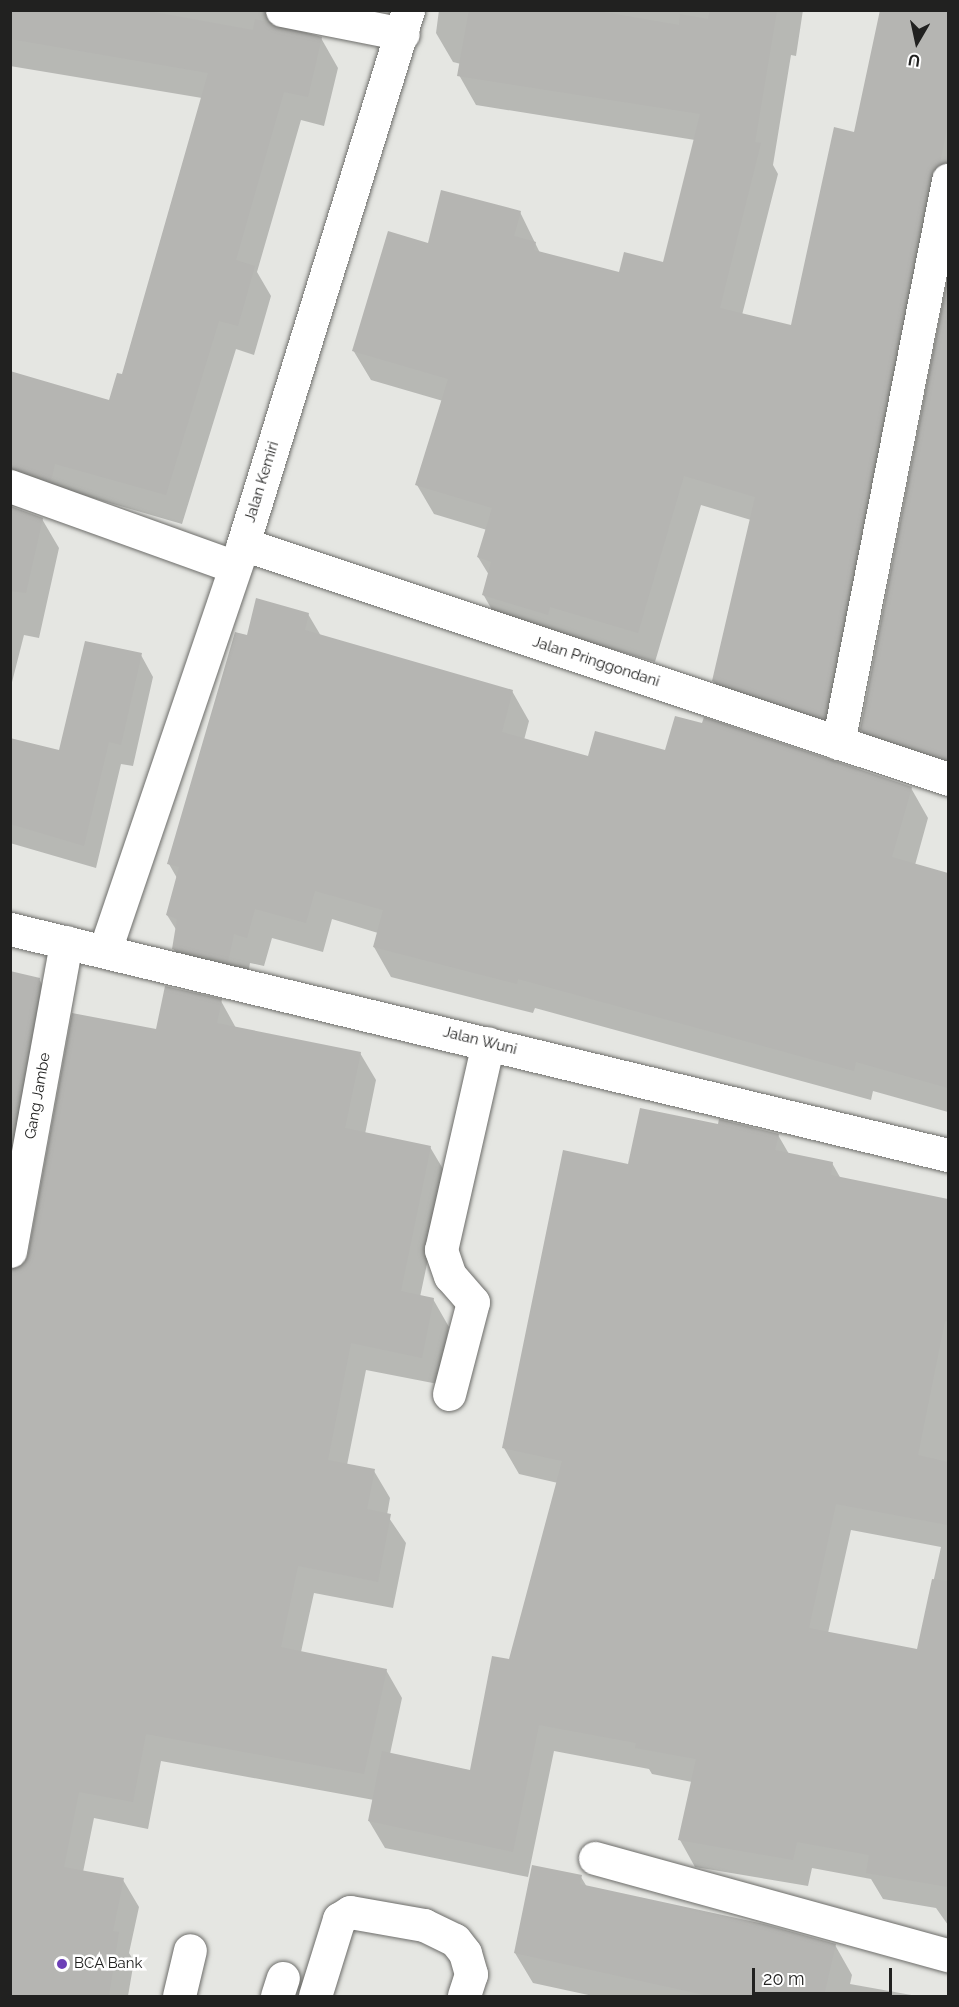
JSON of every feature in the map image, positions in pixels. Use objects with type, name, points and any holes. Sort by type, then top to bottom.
[{"type":"street","points":[[282,10],[405,22]]},
{"type":"street","name":"Jalan Kemiri","points":[[105,950],[239,556],[405,22]]},
{"type":"street","points":[[838,743],[948,180]]},
{"type":"street","name":"Jalan Pringgondani","points":[[10,486],[948,779]]},
{"type":"street","name":"Jalan Wuni","points":[[10,929],[105,950],[948,1155]]},
{"type":"street","name":"Gang Jambe","points":[[10,1251],[66,942]]},
{"type":"street","points":[[449,1394],[472,1302],[450,1276],[441,1250],[488,1043]]},
{"type":"street","points":[[595,1858],[948,1955]]},
{"type":"street","points":[[315,1996],[339,1919],[350,1912],[424,1925],[455,1940],[465,1953],[471,1974],[464,1996]]},
{"type":"street","points":[[179,1996],[190,1950]]},
{"type":"building","points":[[10,10],[143,10],[253,30],[255,19],[322,37],[308,97],[284,92],[236,260],[255,266],[238,326],[219,321],[166,495],[55,464],[51,481],[10,468],[10,371],[109,400],[117,373],[122,374],[208,73],[10,39]]},
{"type":"building","points":[[469,10],[592,10],[679,25],[680,14],[708,19],[710,10],[777,10],[755,142],[761,143],[720,308],[791,325],[834,127],[854,132],[880,10],[948,10],[948,123],[940,163],[930,176],[824,718],[712,681],[755,497],[684,476],[638,633],[550,607],[548,615],[482,595],[491,562],[477,557],[492,508],[415,485],[448,379],[352,351],[388,231],[428,243],[441,190],[521,211],[514,236],[536,242],[534,250],[619,272],[624,252],[663,262],[700,114],[457,76]]},
{"type":"building","points":[[948,275],[948,759],[860,730]]},
{"type":"building","points":[[10,506],[43,518],[26,593],[10,591]]},
{"type":"building","points":[[256,598],[309,613],[305,630],[513,690],[502,732],[588,756],[595,731],[665,750],[675,716],[702,723],[704,717],[912,787],[892,857],[948,873],[948,1088],[856,1062],[854,1071],[518,979],[517,984],[373,947],[383,910],[315,891],[306,923],[255,909],[247,938],[234,934],[228,962],[172,949],[177,919],[166,915],[179,867],[167,864],[235,632],[247,635]]},
{"type":"building","points":[[85,641],[142,653],[121,745],[109,742],[84,846],[10,824],[10,738],[59,750]]},
{"type":"building","points":[[10,971],[40,978],[10,1143]]},
{"type":"building","points":[[165,986],[222,999],[217,1023],[361,1052],[345,1128],[431,1146],[401,1291],[434,1298],[422,1358],[351,1343],[328,1460],[375,1469],[367,1509],[391,1514],[378,1582],[298,1566],[281,1647],[387,1669],[364,1774],[146,1734],[133,1802],[79,1792],[64,1867],[124,1878],[113,1931],[119,1932],[109,1996],[10,1996],[10,1269],[24,1264],[28,1254],[72,1013],[156,1029]]},
{"type":"building","points":[[640,1108],[718,1124],[719,1119],[779,1134],[775,1150],[833,1162],[831,1175],[948,1199],[948,1322],[945,1321],[918,1455],[948,1462],[948,1525],[836,1504],[809,1628],[917,1649],[932,1579],[948,1581],[948,1887],[866,1873],[869,1855],[797,1842],[793,1860],[678,1840],[696,1759],[635,1748],[636,1743],[539,1725],[513,1852],[368,1821],[382,1751],[470,1770],[492,1656],[509,1659],[562,1461],[502,1448],[563,1150],[628,1164]]},
{"type":"building","points":[[532,1865],[582,1875],[580,1884],[764,1924],[836,1944],[824,1996],[709,1996],[514,1953]]},
{"type":"place","name":"BCA Bank","points":[[62,1964]]}]
